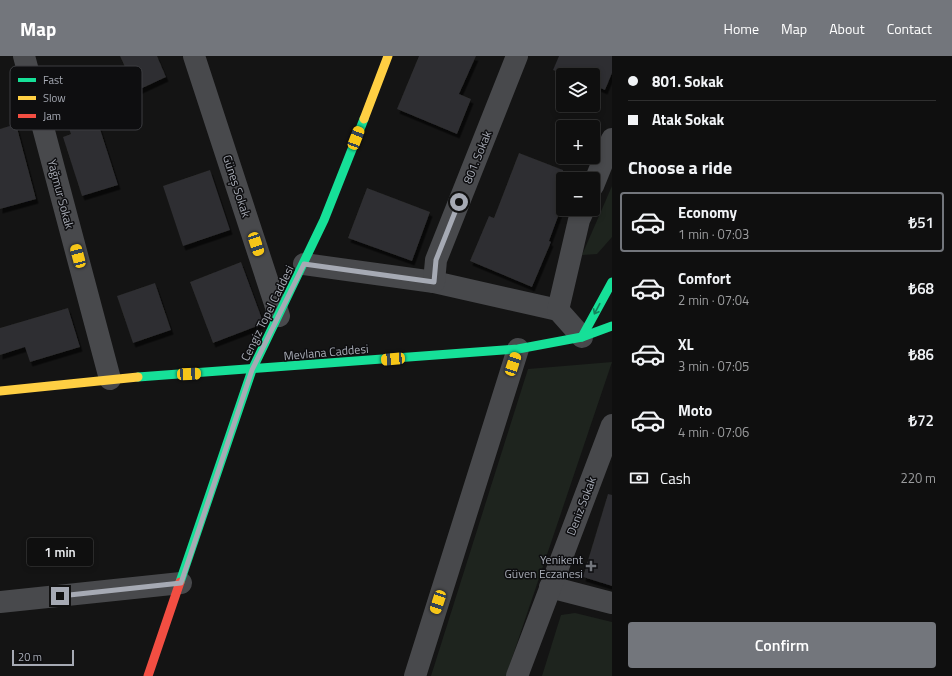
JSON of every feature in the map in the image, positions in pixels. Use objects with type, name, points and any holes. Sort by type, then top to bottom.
[{"type":"street","name":"Yağmur Sokak","points":[[24,56],[27,66]]},
{"type":"street","name":"Güneş Sokak","points":[[194,56],[279,316]]},
{"type":"street","name":"801. Sokak","points":[[434,282],[436,260],[517,56]]},
{"type":"street","name":"Cengiz Topel Caddesi","points":[[148,676],[181,583],[252,370],[324,220],[383,61]]},
{"type":"street","name":"Yağmur Sokak","points":[[44,130],[110,379]]},
{"type":"street","points":[[599,172],[612,139]]},
{"type":"street","points":[[558,310],[581,216]]},
{"type":"street","points":[[304,264],[434,282],[558,310],[589,339]]},
{"type":"street","points":[[589,339],[612,282]]},
{"type":"street","points":[[589,339],[606,317]]},
{"type":"street","name":"Mevlana Caddesi","points":[[0,391],[110,379],[252,370],[518,349],[589,339],[612,326]]},
{"type":"street","points":[[415,676],[518,349]]},
{"type":"street","name":"Deniz Sokak","points":[[517,676],[612,425]]},
{"type":"street","points":[[0,602],[181,583]]},
{"type":"street","points":[[550,587],[612,603]]},
{"type":"shaded area","points":[[612,186],[612,237],[597,254],[582,255],[600,216]]},
{"type":"shaded area","points":[[612,362],[506,676],[431,676],[528,369]]},
{"type":"shaded area","points":[[575,613],[612,622],[612,676],[542,676],[561,615]]},
{"type":"building","points":[[120,56],[157,56],[166,77],[142,88],[142,66],[125,66]]},
{"type":"building","points":[[419,56],[476,56],[459,94],[471,99],[457,134],[397,109]]},
{"type":"building","points":[[559,56],[612,56],[612,73],[605,90],[600,88],[600,68],[556,68],[556,71],[553,70]]},
{"type":"building","points":[[10,126],[10,130],[18,130],[36,199],[0,209],[0,129]]},
{"type":"building","points":[[70,130],[100,130],[118,185],[82,196],[63,137],[71,134]]},
{"type":"building","points":[[519,153],[563,170],[563,172],[556,172],[556,216],[558,216],[549,241],[551,242],[532,287],[470,261],[489,216],[494,218]]},
{"type":"building","points":[[210,170],[230,230],[183,246],[163,186]]},
{"type":"building","points":[[367,188],[430,212],[412,261],[348,238]]},
{"type":"building","points":[[241,262],[262,319],[260,325],[213,343],[190,282]]},
{"type":"building","points":[[155,283],[171,330],[133,343],[117,296]]},
{"type":"building","points":[[68,308],[80,347],[30,362],[25,347],[0,355],[0,328]]},
{"type":"building","points":[[608,494],[612,495],[612,586],[583,577]]},
{"type":"traffic: fast","points":[[180,582],[252,370],[324,220],[364,119]]},
{"type":"traffic: fast","points":[[582,337],[612,282]]},
{"type":"traffic: fast","points":[[138,377],[518,349],[582,337],[612,326]]},
{"type":"traffic: slow","points":[[364,119],[388,56]]},
{"type":"traffic: slow","points":[[0,391],[138,377]]},
{"type":"traffic: jam","points":[[148,676],[180,582]]},
{"type":"place","name":"Yenikent Güven Eczanesi","points":[[591,566]]},
{"type":"route","points":[[60,596],[181,583],[252,370],[304,264],[434,282],[436,260],[459,202]]}]
